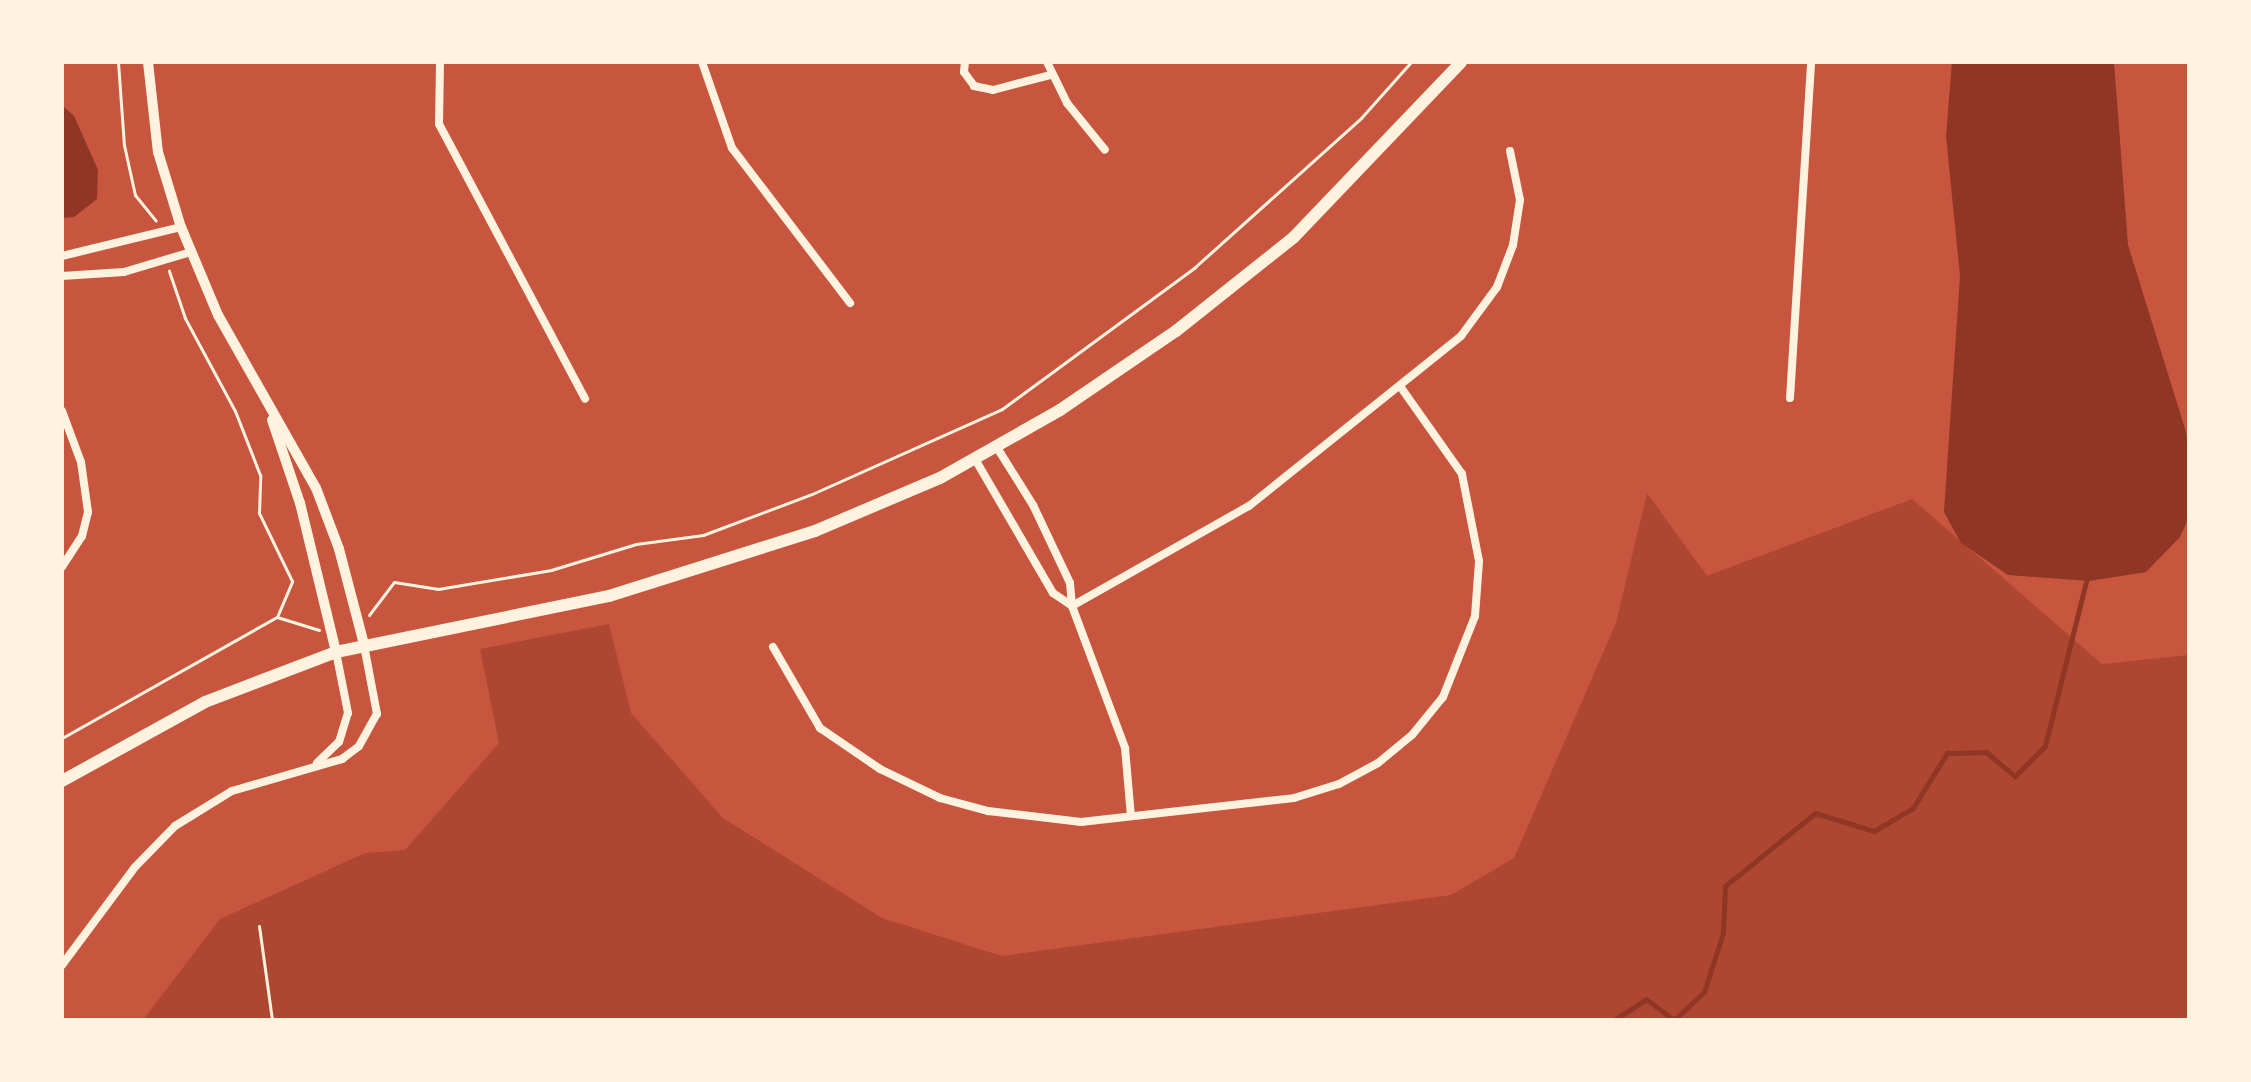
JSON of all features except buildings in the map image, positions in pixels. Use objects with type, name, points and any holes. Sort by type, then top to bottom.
[{"type":"main road","points":[[62,781],[205,702],[336,652],[609,596],[691,572],[815,531],[975,459],[1176,331],[1294,237],[1461,62]]},
{"type":"street","points":[[62,965],[135,867],[175,826],[232,791],[342,759],[370,732],[376,695],[339,549],[316,488],[218,315],[181,227],[158,152],[148,62]]},
{"type":"street","points":[[440,62],[439,124],[585,399]]},
{"type":"street","points":[[702,62],[732,148],[850,303]]},
{"type":"street","points":[[965,62],[964,72],[974,86],[993,90],[1050,75]]},
{"type":"street","points":[[1047,62],[1050,75],[1105,150]]},
{"type":"street","points":[[1790,398],[1811,62]]},
{"type":"street","points":[[1072,606],[1249,506],[1461,336],[1497,287],[1513,245],[1520,200],[1510,151]]},
{"type":"street","points":[[62,256],[181,227]]},
{"type":"street","points":[[62,276],[97,277],[191,252]]},
{"type":"street","points":[[773,647],[820,728],[880,769],[940,798],[1034,819],[1081,822],[1294,798],[1339,784],[1378,763],[1412,735],[1443,697],[1475,616],[1479,561],[1462,474],[1400,386]]},
{"type":"street","points":[[263,396],[300,503],[348,713],[339,742],[314,765]]},
{"type":"street","points":[[62,411],[81,462],[88,512],[82,536],[62,567]]},
{"type":"street","points":[[996,446],[1033,505],[1070,583],[1072,606],[1125,748],[1131,816]]},
{"type":"street","points":[[975,459],[1053,593],[1072,606]]},
{"type":"path","points":[[118,62],[124,145],[135,195],[156,221],[159,233]]},
{"type":"path","points":[[357,619],[370,615],[394,582],[438,589],[551,570],[636,544],[703,535],[812,494],[1002,409],[1195,267],[1361,118],[1411,62]]},
{"type":"path","points":[[62,738],[277,617],[292,581],[259,513],[260,475],[235,411],[185,318],[166,261]]},
{"type":"path","points":[[277,617],[316,631],[330,628]]},
{"type":"path","points":[[259,926],[272,1020]]},
{"type":"shaded area","points":[[1952,62],[2114,62],[2128,245],[2186,432],[2189,461],[2189,517],[2180,537],[2146,572],[2089,581],[2008,575],[1961,543],[1944,512],[1960,276],[1946,136]]},
{"type":"shaded area","points":[[62,105],[74,116],[98,170],[97,199],[74,217],[62,218]]},
{"type":"shaded area","points":[[1647,493],[1707,576],[1912,499],[2102,664],[2189,655],[2189,1020],[143,1020],[220,919],[365,853],[405,850],[499,743],[480,649],[609,624],[631,713],[723,818],[882,918],[1002,956],[1451,895],[1514,858],[1616,623]]},
{"type":"waterway","points":[[1674,1020],[1704,992],[1723,933],[1725,886],[1815,813],[1874,831],[1913,808],[1947,753],[1986,752],[2015,776],[2045,746],[2086,581]]},
{"type":"waterway","points":[[1614,1020],[1646,999],[1674,1020]]}]
